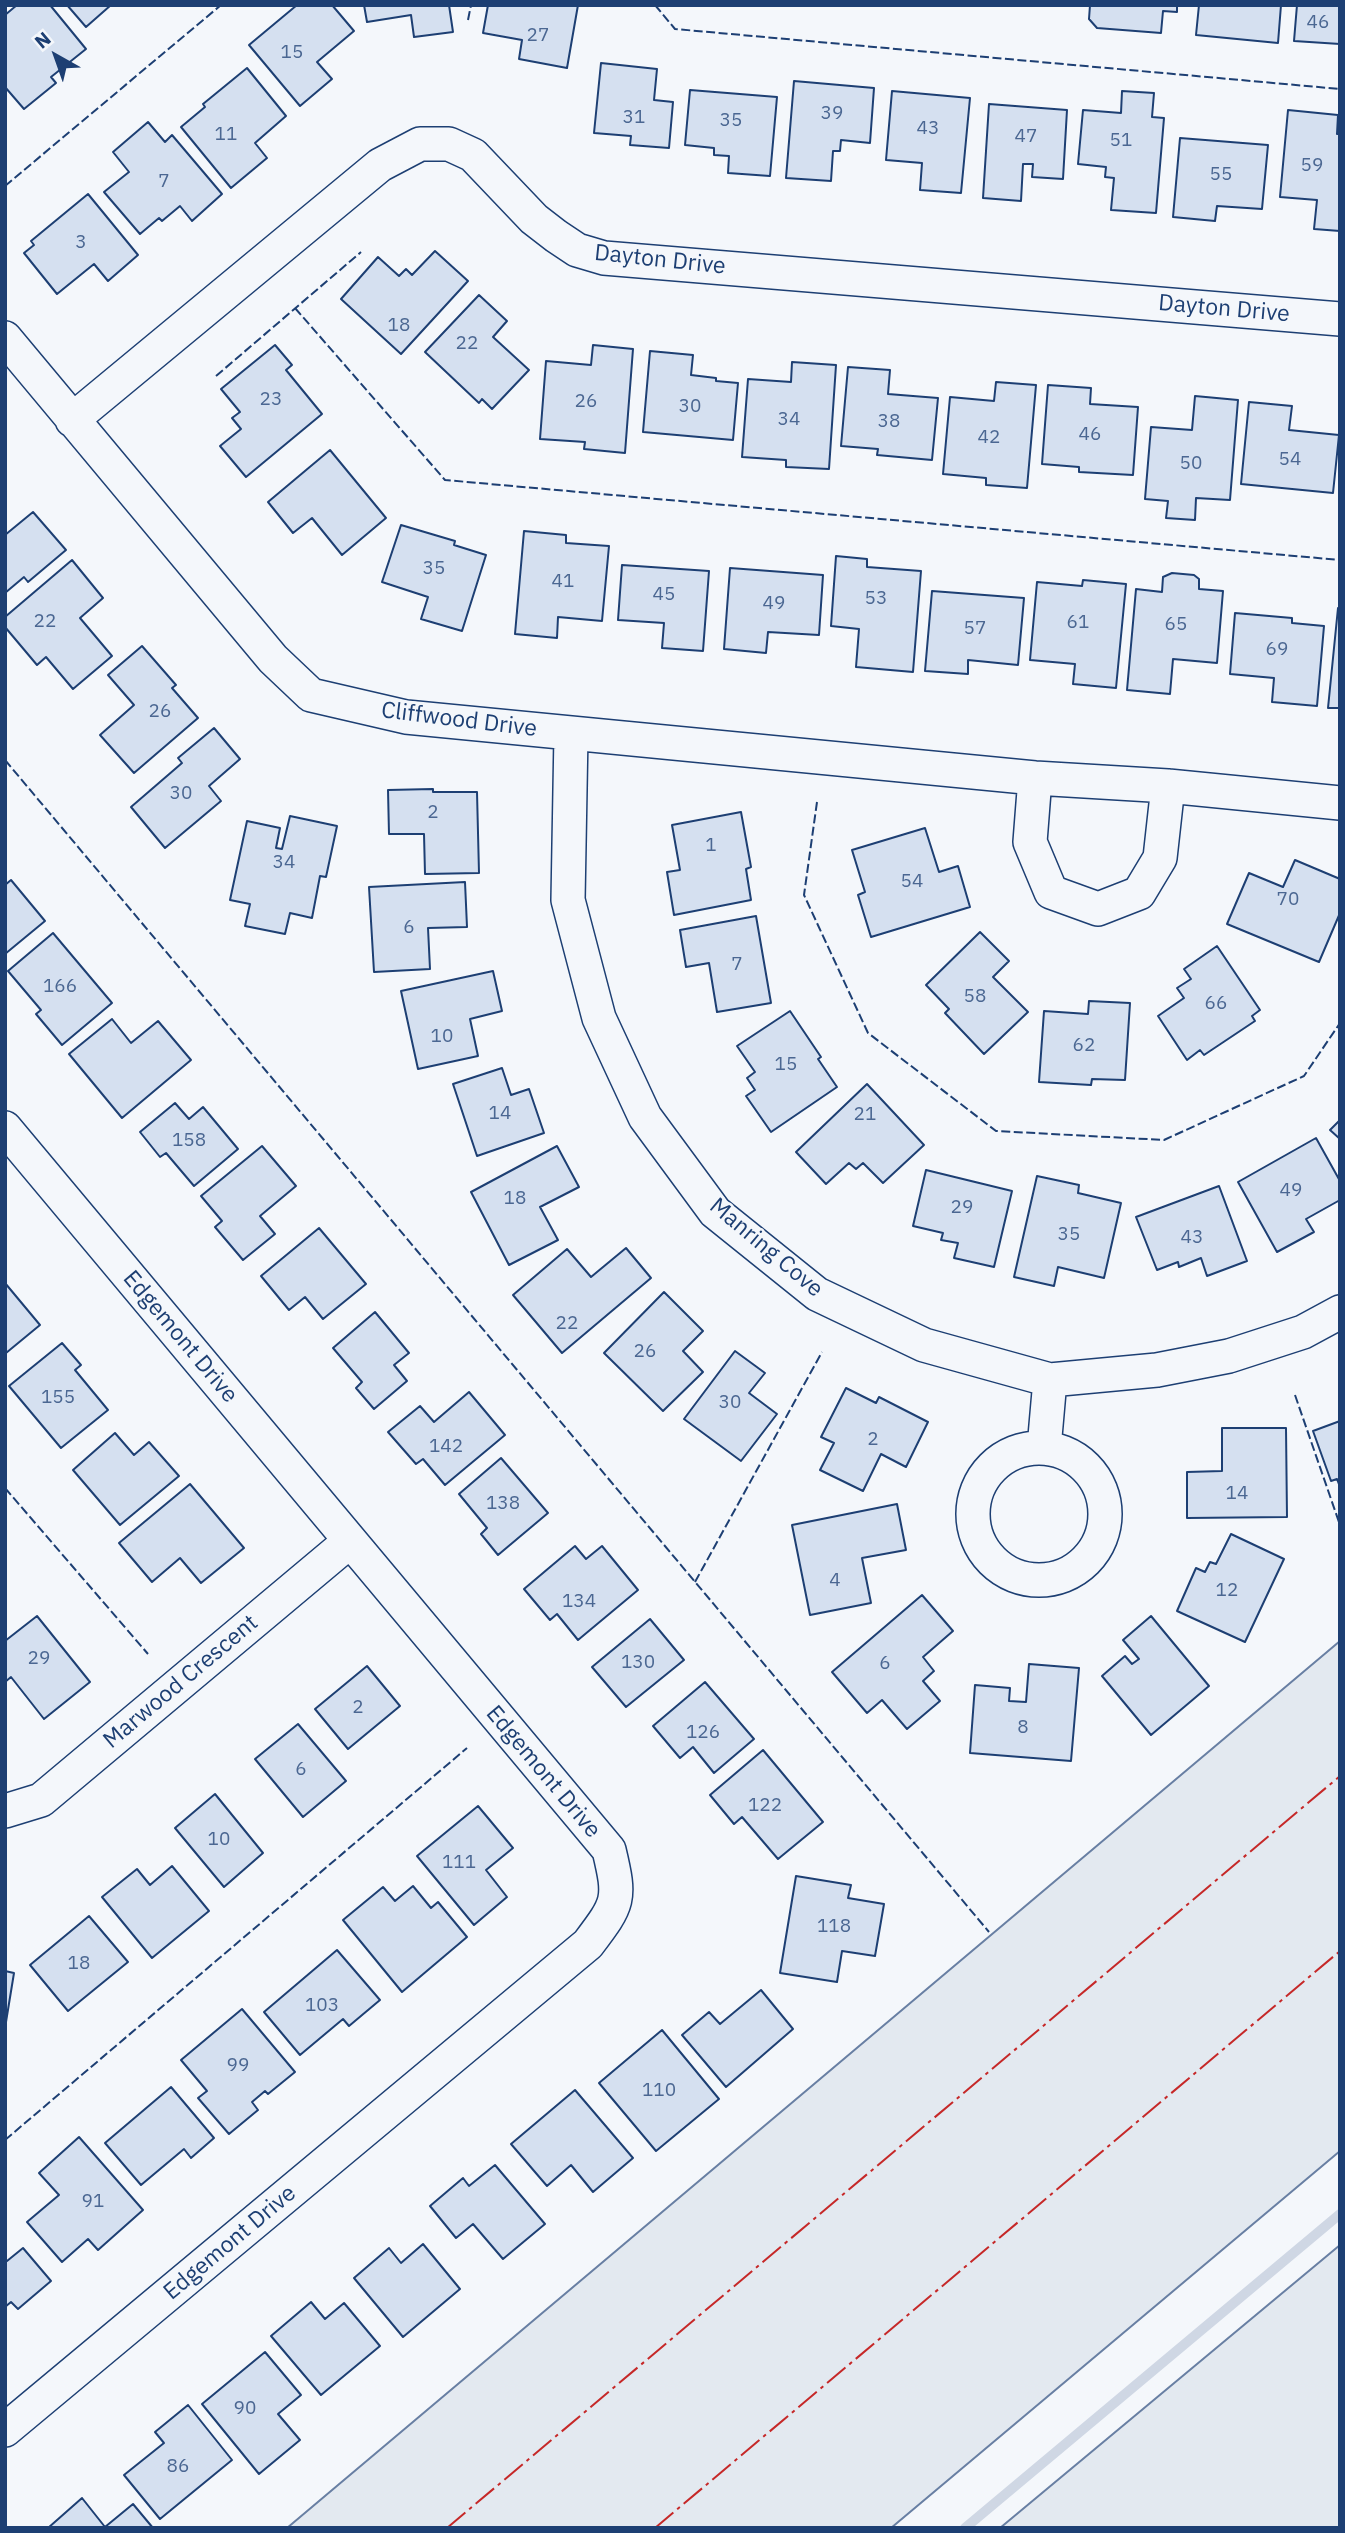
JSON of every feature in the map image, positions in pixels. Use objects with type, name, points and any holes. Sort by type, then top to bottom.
[{"type":"street","name":"Dayton Drive","points":[[72,420],[380,165],[419,144],[449,144],[473,155],[534,219],[577,250],[604,258],[1340,319]]},
{"type":"street","name":"Cliffwood Drive","points":[[5,338],[273,659],[311,695],[406,717],[1035,778],[1168,786],[1340,803]]},
{"type":"street","name":"Manring Cove","points":[[571,734],[568,900],[599,1018],[645,1117],[715,1212],[817,1294],[924,1345],[1050,1380],[1157,1370],[1229,1356],[1303,1332],[1340,1312]]},
{"type":"street","points":[[1035,778],[1030,842],[1051,892],[1098,909],[1139,892],[1160,858],[1168,786]]},
{"type":"street","name":"Edgemont Drive","points":[[5,1128],[609,1850],[618,1887],[611,1914],[588,1944],[5,2430]]},
{"type":"street","points":[[1044,1448],[1050,1380]]},
{"type":"street","name":"Marwood Crescent","points":[[5,1811],[41,1800],[350,1541]]},
{"type":"shaded area","points":[[1340,1641],[1340,2151],[891,2528],[287,2528]]},
{"type":"shaded area","points":[[1340,2245],[1340,2528],[1000,2528]]},
{"type":"building","points":[[17,5],[50,5],[86,49],[51,77],[56,83],[24,109],[5,87],[5,15]]},
{"type":"building","points":[[67,5],[111,5],[86,27]]},
{"type":"building","points":[[297,5],[332,5],[354,31],[317,62],[332,79],[300,106],[249,45]]},
{"type":"building","points":[[364,5],[449,5],[453,32],[414,37],[411,15],[367,22]]},
{"type":"building","points":[[488,5],[578,5],[567,68],[519,59],[522,40],[483,33]]},
{"type":"building","points":[[1090,5],[1177,5],[1177,12],[1163,11],[1161,33],[1097,28],[1089,19]]},
{"type":"building","points":[[1199,5],[1281,5],[1278,43],[1196,35]]},
{"type":"building","points":[[1297,5],[1340,5],[1340,44],[1294,41]]},
{"type":"building","points":[[601,63],[657,69],[654,100],[673,102],[669,148],[630,145],[631,136],[594,133]]},
{"type":"building","points":[[247,68],[286,116],[255,143],[267,158],[231,188],[181,127],[205,107],[203,104]]},
{"type":"building","points":[[794,81],[874,88],[870,143],[841,140],[840,151],[833,151],[831,181],[786,178]]},
{"type":"building","points":[[690,90],[777,97],[770,176],[728,173],[729,156],[714,155],[714,148],[685,145]]},
{"type":"building","points":[[892,91],[970,98],[961,193],[920,190],[922,163],[886,160]]},
{"type":"building","points":[[1122,91],[1154,93],[1152,117],[1164,118],[1156,213],[1111,210],[1114,178],[1105,177],[1106,167],[1078,164],[1083,110],[1121,113]]},
{"type":"building","points":[[989,104],[1067,110],[1063,179],[1032,177],[1033,164],[1023,164],[1021,201],[983,198]]},
{"type":"building","points":[[1288,110],[1338,115],[1340,231],[1314,229],[1317,200],[1280,197]]},
{"type":"building","points":[[148,122],[165,142],[172,135],[222,194],[192,221],[180,206],[162,221],[159,218],[140,234],[104,192],[129,172],[113,152]]},
{"type":"building","points":[[1180,138],[1268,145],[1262,209],[1217,206],[1215,221],[1173,217]]},
{"type":"building","points":[[88,194],[138,255],[108,281],[94,264],[57,294],[24,253],[34,245],[31,241]]},
{"type":"building","points":[[435,251],[468,281],[401,354],[341,299],[378,257],[399,276],[406,269],[412,275]]},
{"type":"building","points":[[479,295],[507,321],[493,337],[529,370],[492,409],[482,399],[479,403],[425,352]]},
{"type":"building","points":[[275,345],[292,365],[286,370],[322,414],[246,477],[220,446],[241,429],[232,418],[240,412],[221,389]]},
{"type":"building","points":[[593,345],[633,349],[625,453],[584,449],[585,442],[540,439],[546,361],[591,365]]},
{"type":"building","points":[[650,351],[693,355],[691,375],[738,383],[733,440],[643,432]]},
{"type":"building","points":[[792,362],[836,365],[829,469],[786,467],[786,460],[742,457],[748,379],[791,382]]},
{"type":"building","points":[[848,367],[890,370],[888,394],[938,398],[932,460],[877,455],[878,449],[841,446]]},
{"type":"building","points":[[996,382],[1036,385],[1027,488],[986,485],[986,478],[943,474],[950,397],[994,401]]},
{"type":"building","points":[[1048,385],[1091,388],[1090,404],[1138,407],[1133,475],[1079,472],[1079,467],[1042,464]]},
{"type":"building","points":[[1195,396],[1238,400],[1230,500],[1196,498],[1195,520],[1166,518],[1168,501],[1145,499],[1151,427],[1192,430]]},
{"type":"building","points":[[1249,402],[1292,406],[1289,430],[1339,435],[1333,493],[1241,484]]},
{"type":"building","points":[[330,450],[386,518],[342,555],[312,518],[293,533],[268,502]]},
{"type":"building","points":[[33,512],[66,550],[28,582],[24,577],[5,593],[5,535]]},
{"type":"building","points":[[401,525],[455,541],[454,545],[486,555],[462,631],[421,619],[428,597],[382,582]]},
{"type":"building","points":[[524,531],[566,535],[566,543],[609,546],[602,621],[558,617],[557,638],[515,634]]},
{"type":"building","points":[[836,556],[867,559],[867,567],[921,571],[913,672],[856,667],[859,629],[831,626]]},
{"type":"building","points":[[72,560],[103,598],[80,618],[112,656],[73,689],[46,657],[37,665],[5,627],[5,617]]},
{"type":"building","points":[[622,565],[709,571],[703,651],[662,648],[664,623],[618,620]]},
{"type":"building","points":[[730,568],[823,575],[819,635],[768,632],[766,653],[724,649]]},
{"type":"building","points":[[1172,573],[1194,575],[1199,579],[1199,589],[1223,591],[1217,663],[1173,659],[1170,694],[1127,690],[1136,589],[1162,592],[1163,577]]},
{"type":"building","points":[[1083,580],[1126,584],[1116,688],[1073,684],[1075,664],[1030,660],[1037,582],[1082,586]]},
{"type":"building","points":[[932,591],[1024,598],[1018,665],[968,660],[968,674],[925,671]]},
{"type":"building","points":[[1338,608],[1340,708],[1328,708]]},
{"type":"building","points":[[1235,613],[1292,618],[1292,623],[1324,626],[1317,706],[1272,702],[1274,678],[1230,674]]},
{"type":"building","points":[[142,646],[176,685],[172,688],[198,718],[134,773],[100,735],[134,705],[108,675]]},
{"type":"building","points":[[214,728],[240,759],[209,786],[221,801],[165,848],[131,807],[182,763],[178,758]]},
{"type":"building","points":[[433,789],[433,792],[477,792],[479,873],[425,874],[424,834],[389,834],[388,790]]},
{"type":"building","points":[[741,812],[751,867],[746,869],[751,900],[674,915],[667,872],[680,870],[672,825]]},
{"type":"building","points":[[290,816],[337,826],[326,877],[320,876],[312,918],[290,913],[285,934],[245,926],[250,904],[230,900],[247,821],[280,828],[276,848],[282,849]]},
{"type":"building","points":[[925,828],[939,872],[958,866],[970,907],[871,937],[858,895],[865,892],[852,850]]},
{"type":"building","points":[[1295,860],[1340,879],[1340,913],[1319,962],[1227,924],[1249,873],[1283,887]]},
{"type":"building","points":[[11,880],[45,921],[5,954],[5,885]]},
{"type":"building","points":[[465,882],[467,927],[428,928],[430,969],[374,972],[369,887]]},
{"type":"building","points":[[756,916],[771,1003],[717,1012],[709,963],[686,967],[680,930]]},
{"type":"building","points":[[980,932],[1009,961],[993,977],[1028,1012],[984,1054],[945,1013],[949,1009],[926,985]]},
{"type":"building","points":[[53,933],[112,1003],[62,1045],[36,1014],[41,1010],[8,971]]},
{"type":"building","points":[[1217,946],[1260,1010],[1252,1016],[1255,1021],[1204,1055],[1200,1050],[1187,1060],[1158,1016],[1184,998],[1177,988],[1191,979],[1184,969]]},
{"type":"building","points":[[493,971],[502,1011],[470,1019],[478,1056],[418,1069],[401,991]]},
{"type":"building","points":[[1089,1001],[1130,1003],[1125,1080],[1092,1079],[1091,1085],[1039,1082],[1044,1011],[1088,1014]]},
{"type":"building","points":[[790,1011],[821,1057],[818,1059],[837,1087],[771,1132],[746,1096],[755,1090],[747,1078],[755,1072],[737,1046]]},
{"type":"building","points":[[112,1019],[131,1043],[158,1021],[191,1060],[122,1118],[69,1054]]},
{"type":"building","points":[[502,1068],[511,1095],[529,1089],[544,1133],[477,1156],[453,1084]]},
{"type":"building","points":[[867,1084],[924,1145],[883,1183],[863,1163],[856,1169],[849,1163],[826,1184],[796,1152]]},
{"type":"building","points":[[175,1103],[189,1119],[203,1107],[238,1149],[194,1186],[166,1153],[160,1157],[140,1132]]},
{"type":"building","points":[[1340,1120],[1340,1139],[1330,1130]]},
{"type":"building","points":[[1316,1138],[1340,1181],[1340,1200],[1306,1219],[1314,1232],[1277,1252],[1238,1182]]},
{"type":"building","points":[[262,1146],[296,1186],[260,1216],[275,1234],[243,1260],[215,1227],[222,1221],[201,1196]]},
{"type":"building","points":[[557,1146],[579,1187],[540,1207],[558,1240],[509,1265],[471,1192]]},
{"type":"building","points":[[926,1170],[1012,1191],[994,1267],[954,1258],[958,1243],[941,1240],[943,1233],[913,1226]]},
{"type":"building","points":[[1037,1176],[1079,1185],[1078,1193],[1121,1203],[1104,1278],[1058,1267],[1054,1286],[1014,1277]]},
{"type":"building","points":[[1219,1186],[1247,1261],[1207,1276],[1201,1258],[1179,1267],[1178,1262],[1157,1270],[1136,1217]]},
{"type":"building","points":[[319,1228],[366,1284],[323,1319],[305,1297],[289,1310],[261,1276]]},
{"type":"building","points":[[626,1248],[651,1278],[562,1353],[513,1295],[567,1249],[591,1277]]},
{"type":"building","points":[[5,1283],[40,1325],[6,1353],[5,1352]]},
{"type":"building","points":[[664,1292],[703,1331],[683,1351],[703,1372],[663,1411],[604,1353]]},
{"type":"building","points":[[375,1312],[409,1353],[394,1365],[407,1381],[374,1409],[356,1388],[362,1382],[333,1348]]},
{"type":"building","points":[[62,1343],[81,1365],[75,1370],[108,1410],[61,1448],[9,1386]]},
{"type":"building","points":[[735,1351],[765,1373],[749,1393],[777,1414],[741,1461],[684,1419]]},
{"type":"building","points":[[846,1388],[876,1403],[879,1397],[928,1422],[906,1467],[881,1454],[863,1491],[820,1470],[834,1443],[821,1437]]},
{"type":"building","points":[[469,1392],[505,1435],[445,1485],[423,1459],[416,1464],[388,1432],[420,1406],[434,1422]]},
{"type":"building","points":[[1340,1421],[1340,1487],[1337,1479],[1331,1481],[1313,1431]]},
{"type":"building","points":[[1222,1428],[1286,1428],[1287,1517],[1187,1518],[1187,1472],[1222,1471]]},
{"type":"building","points":[[115,1433],[134,1455],[149,1442],[179,1476],[120,1525],[73,1470]]},
{"type":"building","points":[[501,1458],[548,1513],[498,1555],[481,1534],[487,1528],[459,1494]]},
{"type":"building","points":[[190,1484],[244,1548],[201,1583],[180,1558],[152,1582],[119,1543]]},
{"type":"building","points":[[897,1504],[906,1550],[862,1558],[871,1603],[810,1615],[792,1525]]},
{"type":"building","points":[[1231,1534],[1284,1559],[1245,1642],[1177,1611],[1196,1568],[1205,1572],[1210,1562],[1216,1564]]},
{"type":"building","points":[[575,1546],[586,1559],[602,1546],[638,1590],[578,1640],[557,1614],[550,1620],[524,1589]]},
{"type":"building","points":[[922,1595],[953,1631],[923,1657],[934,1671],[923,1681],[940,1701],[907,1729],[882,1700],[867,1713],[832,1672]]},
{"type":"building","points":[[37,1616],[90,1682],[44,1719],[11,1677],[5,1682],[5,1641]]},
{"type":"building","points":[[1151,1616],[1209,1686],[1151,1735],[1102,1676],[1125,1656],[1132,1664],[1139,1659],[1123,1640]]},
{"type":"building","points":[[650,1619],[684,1660],[626,1707],[592,1667]]},
{"type":"building","points":[[1029,1664],[1079,1668],[1071,1761],[970,1753],[975,1685],[1010,1688],[1009,1701],[1026,1702]]},
{"type":"building","points":[[367,1666],[400,1706],[348,1749],[315,1709]]},
{"type":"building","points":[[705,1682],[754,1739],[714,1773],[693,1747],[680,1758],[653,1726]]},
{"type":"building","points":[[298,1724],[346,1781],[303,1817],[255,1759]]},
{"type":"building","points":[[763,1750],[823,1822],[778,1859],[742,1817],[734,1824],[710,1795]]},
{"type":"building","points":[[215,1794],[263,1853],[224,1887],[175,1828]]},
{"type":"building","points":[[478,1806],[513,1848],[486,1870],[507,1897],[474,1925],[417,1856]]},
{"type":"building","points":[[172,1866],[209,1911],[152,1958],[102,1897],[137,1869],[150,1885]]},
{"type":"building","points":[[796,1876],[851,1885],[848,1898],[884,1904],[875,1956],[842,1951],[837,1982],[780,1973]]},
{"type":"building","points":[[413,1886],[431,1908],[438,1902],[467,1937],[402,1992],[343,1920],[383,1887],[395,1901]]},
{"type":"building","points":[[89,1916],[128,1962],[68,2011],[30,1965]]},
{"type":"building","points":[[337,1950],[380,2000],[349,2026],[343,2019],[300,2055],[264,2012]]},
{"type":"building","points":[[5,1971],[14,1973],[5,2028]]},
{"type":"building","points":[[761,1990],[793,2029],[726,2087],[682,2035],[709,2012],[720,2024]]},
{"type":"building","points":[[242,2009],[295,2072],[268,2094],[265,2091],[252,2102],[258,2110],[229,2134],[198,2098],[207,2091],[181,2060]]},
{"type":"building","points":[[662,2030],[719,2099],[656,2151],[599,2083]]},
{"type":"building","points":[[171,2087],[214,2138],[191,2158],[184,2149],[141,2185],[105,2143]]},
{"type":"building","points":[[575,2090],[633,2158],[593,2192],[571,2165],[547,2186],[511,2144]]},
{"type":"building","points":[[79,2137],[143,2210],[98,2250],[88,2239],[62,2262],[27,2222],[59,2195],[39,2173]]},
{"type":"building","points":[[495,2165],[545,2224],[503,2259],[473,2224],[456,2238],[430,2206],[463,2178],[469,2186]]},
{"type":"building","points":[[423,2244],[460,2289],[403,2337],[354,2278],[389,2248],[401,2263]]},
{"type":"building","points":[[23,2248],[51,2281],[18,2309],[11,2302],[5,2307],[5,2259],[7,2261]]},
{"type":"building","points":[[311,2302],[325,2319],[344,2303],[380,2346],[321,2395],[271,2336]]},
{"type":"building","points":[[265,2352],[301,2395],[278,2414],[300,2440],[259,2474],[202,2404]]},
{"type":"building","points":[[188,2405],[232,2460],[160,2519],[124,2475],[164,2443],[155,2432]]},
{"type":"building","points":[[82,2498],[105,2527],[133,2504],[153,2528],[48,2528]]},
{"type":"waterway","points":[[965,2528],[1340,2214]]},
{"type":"fence","points":[[5,186],[221,5]]},
{"type":"fence","points":[[468,20],[471,5]]},
{"type":"fence","points":[[655,5],[675,29],[1340,89]]},
{"type":"fence","points":[[216,376],[361,252]]},
{"type":"fence","points":[[295,308],[445,480],[1340,560]]},
{"type":"fence","points":[[5,760],[989,1932]]},
{"type":"fence","points":[[817,802],[804,895],[868,1033],[996,1131],[1164,1140],[1304,1076],[1340,1023]]},
{"type":"fence","points":[[695,1582],[822,1352]]},
{"type":"fence","points":[[1295,1395],[1340,1525]]},
{"type":"fence","points":[[5,1488],[148,1654]]},
{"type":"fence","points":[[5,2140],[467,1748]]},
{"type":"power","points":[[447,2528],[1340,1776]]},
{"type":"power","points":[[655,2528],[1340,1951]]}]
